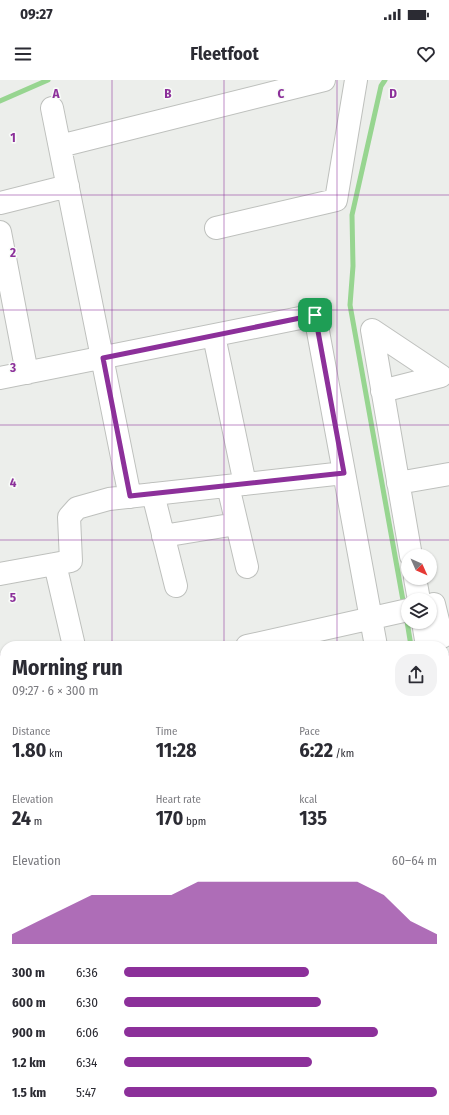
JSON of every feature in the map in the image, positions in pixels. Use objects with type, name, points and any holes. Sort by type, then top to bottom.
[{"type":"street","points":[[60,146],[324,80]]},
{"type":"street","points":[[216,228],[336,200],[356,80]]},
{"type":"street","points":[[52,108],[130,496]]},
{"type":"street","points":[[0,203],[68,186]]},
{"type":"street","points":[[0,232],[27,373]]},
{"type":"street","points":[[0,378],[315,315],[375,641]]},
{"type":"street","points":[[214,336],[236,485],[236,524],[247,567]]},
{"type":"street","points":[[382,391],[410,549]]},
{"type":"street","points":[[0,574],[71,561],[69,517],[77,508],[109,499],[130,496],[344,473]]},
{"type":"street","points":[[398,482],[449,474]]},
{"type":"street","points":[[153,494],[176,586]]},
{"type":"street","points":[[163,536],[236,524]]},
{"type":"street","points":[[55,564],[73,641]]},
{"type":"street","points":[[272,641],[401,611]]},
{"type":"street","points":[[429,629],[438,641]]},
{"type":"street","points":[[436,629],[438,641]]},
{"type":"waterway","points":[[0,101],[48,80]]},
{"type":"waterway","points":[[385,80],[381,86],[352,215],[353,266],[350,305],[402,593]]},
{"type":"waterway","points":[[408,629],[410,641]]},
{"type":"route","points":[[315,315],[344,473],[130,496],[103,358],[315,315]]}]
